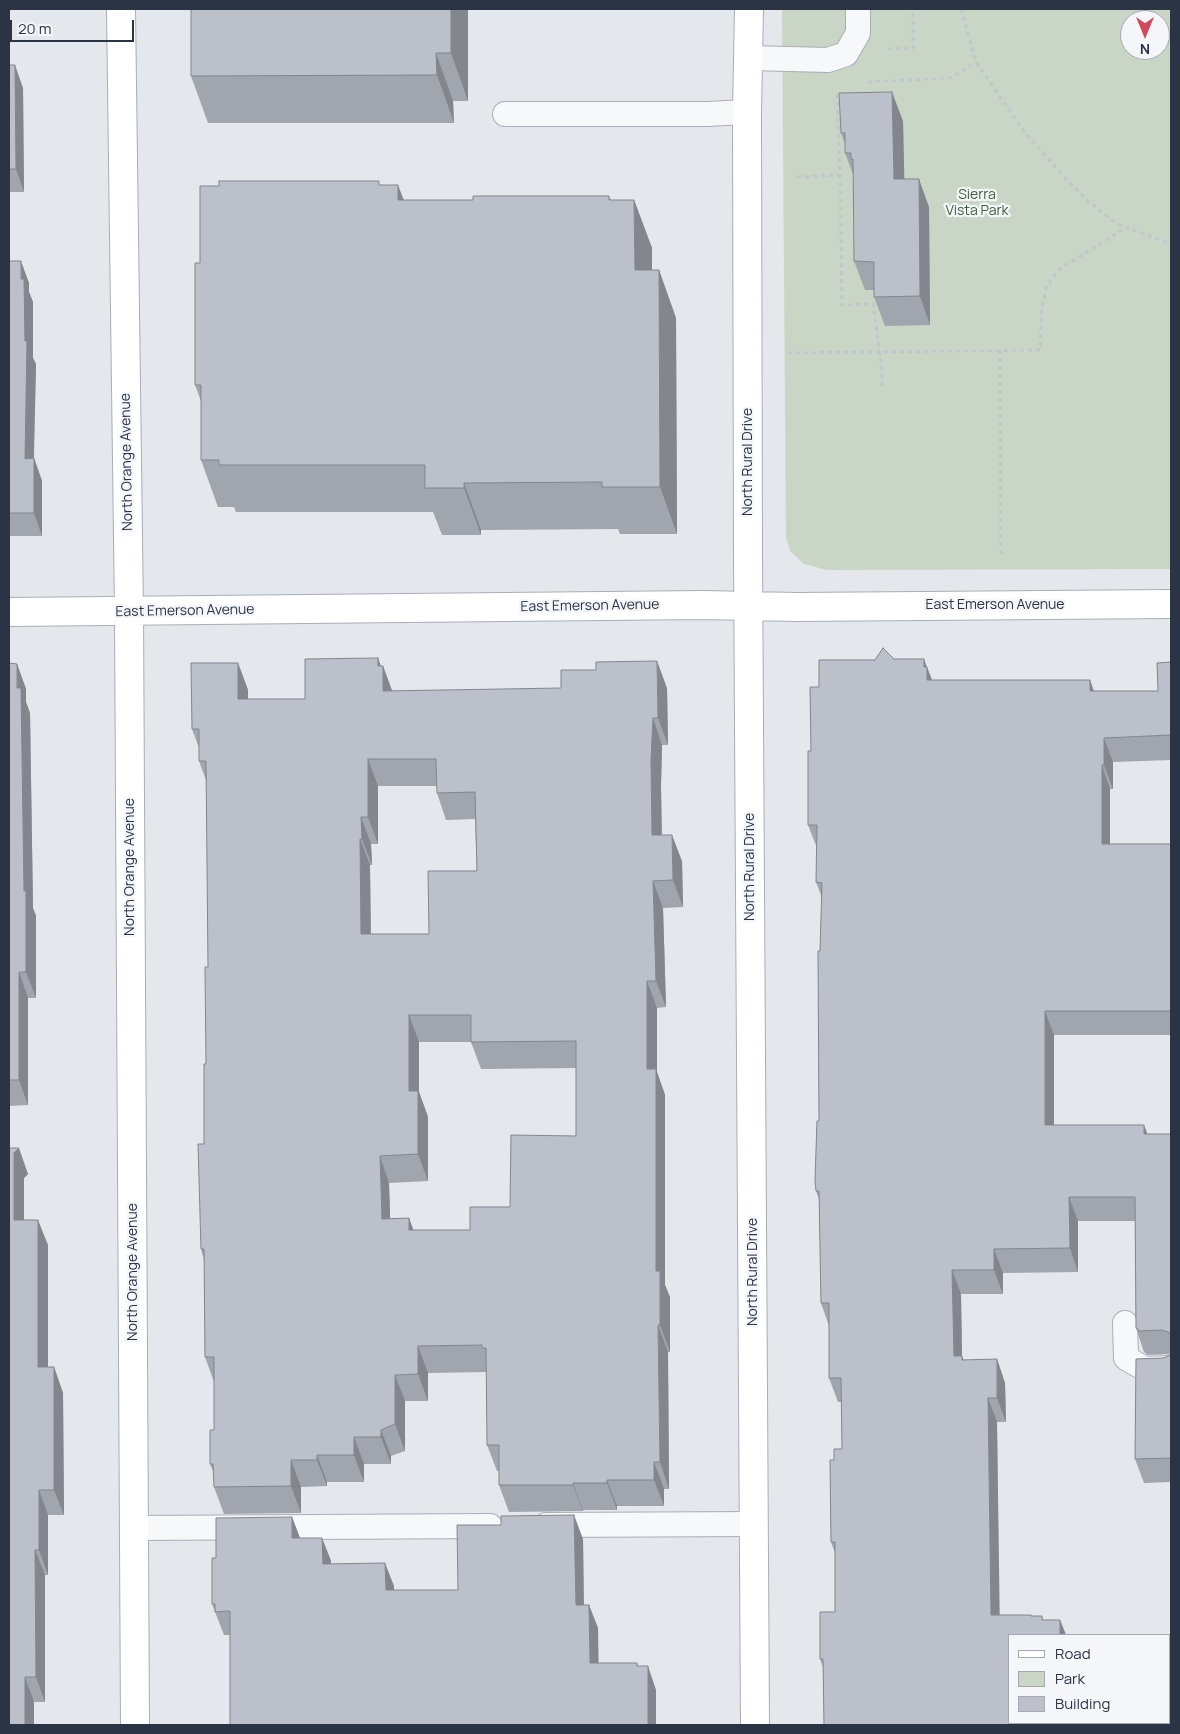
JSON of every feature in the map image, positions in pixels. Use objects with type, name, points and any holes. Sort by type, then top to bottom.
[{"type":"street","name":"North Orange Avenue","points":[[121,9],[129,612],[135,1725]]},
{"type":"street","name":"North Rural Drive","points":[[749,9],[747,112],[754,1725]]},
{"type":"street","name":"East Emerson Avenue","points":[[9,612],[703,604],[750,607],[1171,604]]},
{"type":"lane","points":[[749,58],[828,60],[846,54],[858,34],[858,9]]},
{"type":"lane","points":[[504,114],[707,114],[747,112]]},
{"type":"lane","points":[[1125,1323],[1126,1358],[1145,1369],[1171,1368]]},
{"type":"lane","points":[[134,1528],[754,1524]]},
{"type":"path","points":[[884,58],[887,48],[912,48],[912,9]]},
{"type":"path","points":[[961,9],[976,62],[1024,131],[1066,179],[1088,201],[1116,224],[1171,244]]},
{"type":"path","points":[[860,85],[868,82],[950,78],[976,62]]},
{"type":"path","points":[[868,82],[872,77]]},
{"type":"path","points":[[844,91],[836,94],[840,175],[842,305],[873,304],[880,351],[882,391]]},
{"type":"path","points":[[797,177],[840,175]]},
{"type":"path","points":[[788,353],[1040,350],[1042,307],[1046,288],[1058,270],[1127,227]]},
{"type":"path","points":[[1000,350],[1001,554]]},
{"type":"green space","name":"Sierra Vista Park","points":[[782,9],[1171,9],[1171,569],[827,570],[804,564],[790,551],[786,537]]},
{"type":"building","points":[[191,9],[451,9],[451,53],[436,53],[437,75],[191,76]]},
{"type":"building","points":[[9,65],[15,65],[16,169],[9,169]]},
{"type":"building","points":[[892,92],[894,179],[919,179],[920,296],[874,297],[874,262],[854,261],[853,159],[851,159],[851,153],[845,153],[845,133],[841,133],[839,93]]},
{"type":"building","points":[[219,181],[379,181],[379,185],[398,185],[398,200],[473,200],[473,196],[609,196],[609,200],[634,200],[635,270],[659,270],[660,487],[602,487],[602,482],[464,483],[464,488],[425,488],[425,465],[219,465],[219,460],[201,460],[201,385],[195,385],[195,263],[200,263],[200,186],[219,186]]},
{"type":"building","points":[[9,261],[21,261],[21,279],[24,279],[25,341],[27,341],[25,459],[34,458],[34,513],[9,513]]},
{"type":"building","points":[[883,648],[894,659],[924,659],[924,667],[927,667],[927,680],[1090,680],[1090,691],[1158,691],[1157,663],[1171,662],[1171,735],[1104,738],[1102,844],[1171,844],[1171,1011],[1045,1011],[1045,1125],[1144,1125],[1144,1134],[1171,1134],[1171,1334],[1162,1330],[1140,1331],[1136,1328],[1135,1197],[1069,1197],[1070,1248],[994,1249],[994,1270],[952,1270],[954,1356],[962,1356],[962,1360],[997,1359],[997,1398],[988,1398],[991,1615],[1031,1615],[1042,1616],[1042,1620],[1060,1620],[1060,1634],[1008,1634],[1008,1724],[1091,1725],[824,1725],[823,1659],[820,1659],[820,1612],[835,1612],[835,1542],[831,1542],[830,1460],[834,1460],[834,1449],[842,1449],[841,1378],[829,1378],[829,1303],[821,1303],[819,1191],[816,1191],[815,1180],[817,1121],[819,1121],[818,951],[820,951],[822,883],[816,882],[817,825],[808,825],[808,751],[811,751],[810,687],[819,687],[819,660],[875,660]]},
{"type":"building","points":[[378,658],[378,666],[383,666],[383,691],[561,688],[561,670],[596,670],[596,662],[657,661],[658,718],[653,718],[651,760],[652,835],[672,835],[673,880],[653,881],[656,981],[647,981],[647,1069],[656,1069],[656,1271],[660,1271],[660,1325],[658,1325],[660,1462],[654,1462],[654,1480],[607,1480],[607,1483],[573,1483],[573,1485],[499,1485],[499,1445],[487,1445],[486,1348],[482,1348],[482,1345],[418,1346],[418,1374],[395,1375],[395,1424],[381,1430],[381,1437],[354,1437],[354,1455],[317,1455],[317,1460],[291,1460],[291,1486],[214,1487],[213,1464],[210,1464],[210,1430],[214,1430],[214,1357],[205,1357],[204,1249],[201,1249],[198,1144],[204,1144],[204,1064],[206,1064],[205,967],[208,967],[206,761],[199,761],[199,729],[192,729],[191,663],[238,663],[238,699],[305,699],[305,659]],"holes":[[[368,759],[436,759],[437,793],[475,792],[477,871],[428,871],[429,934],[361,934],[360,839],[362,839],[361,817],[368,817]],[[409,1015],[471,1015],[471,1042],[576,1041],[576,1136],[511,1135],[510,1207],[470,1207],[470,1230],[409,1230],[409,1218],[382,1219],[380,1156],[418,1154],[418,1091],[409,1091]]]},
{"type":"building","points":[[9,663],[17,664],[17,688],[21,688],[24,891],[26,891],[26,972],[19,972],[19,1080],[9,1080]]},
{"type":"building","points":[[9,1148],[19,1148],[14,1153],[14,1220],[38,1220],[38,1367],[54,1367],[54,1490],[39,1490],[39,1550],[35,1550],[36,1677],[25,1677],[25,1725],[9,1725]]},
{"type":"building","points":[[1171,1354],[1171,1458],[1135,1459],[1136,1359],[1163,1358]]},
{"type":"building","points":[[574,1515],[576,1605],[589,1605],[590,1663],[637,1663],[637,1666],[648,1666],[648,1725],[230,1725],[230,1611],[215,1612],[215,1604],[212,1604],[212,1558],[216,1558],[216,1518],[292,1517],[292,1538],[322,1538],[323,1564],[385,1563],[386,1590],[458,1590],[457,1525],[501,1525],[501,1516]]},
{"type":"building","points":[[1171,1650],[1171,1725],[1152,1725],[1170,1724]]}]
